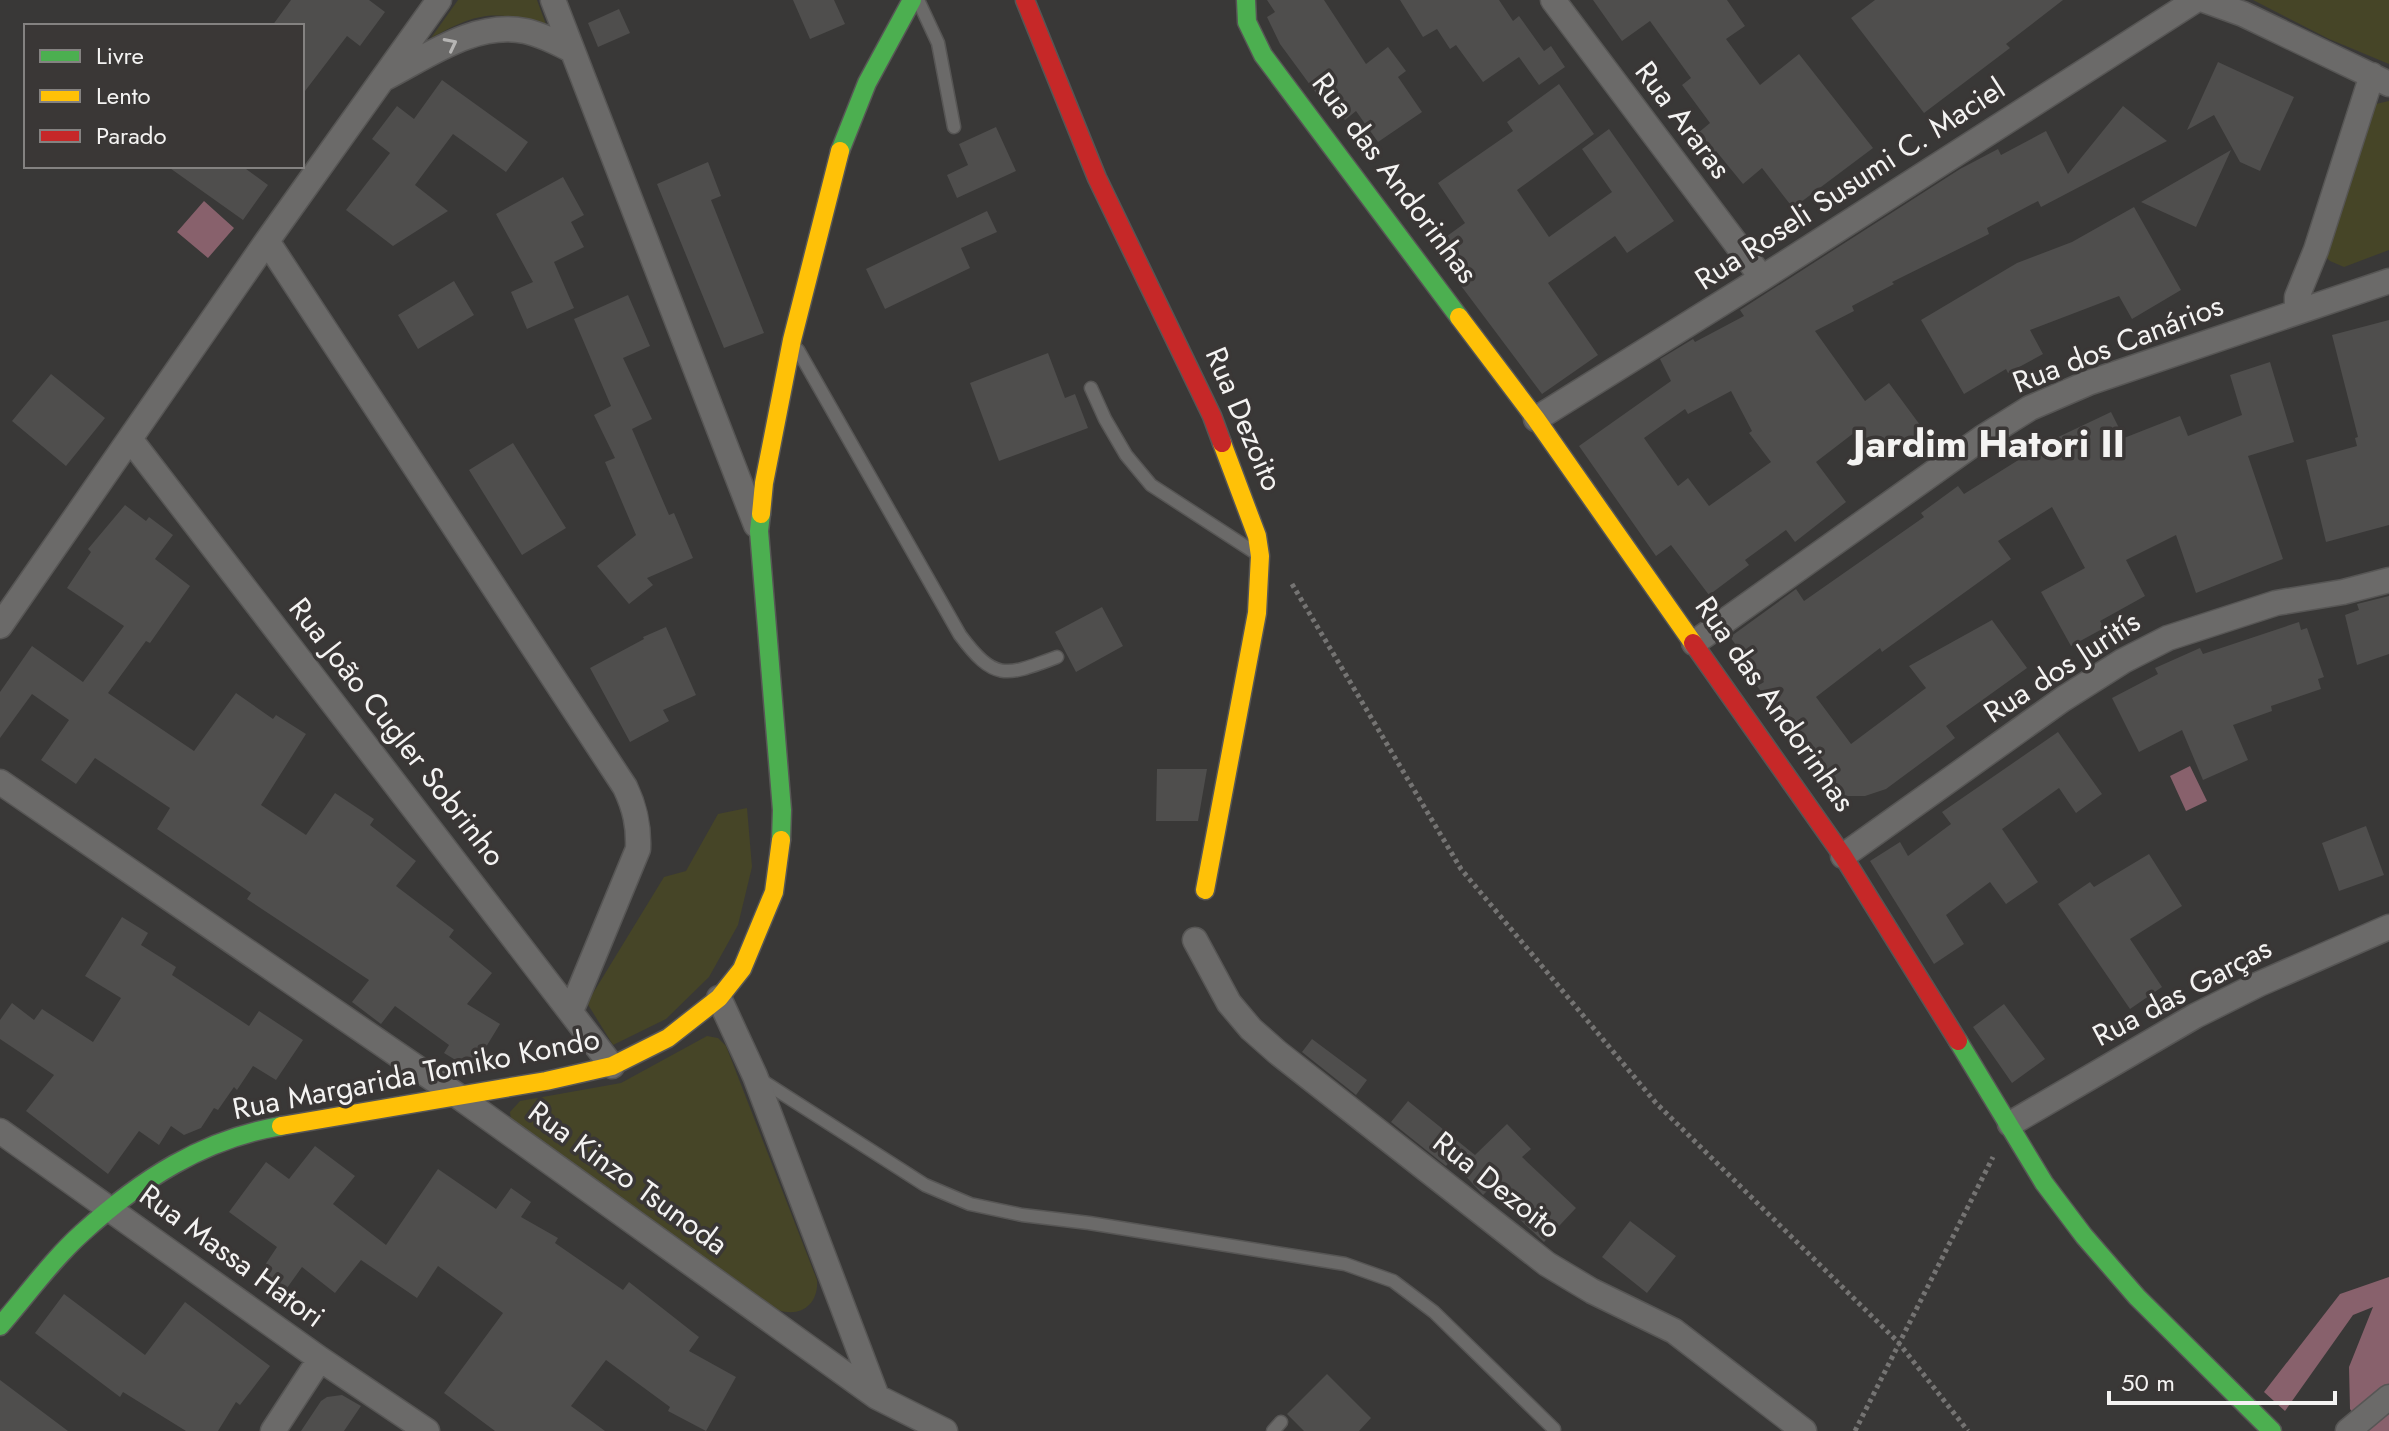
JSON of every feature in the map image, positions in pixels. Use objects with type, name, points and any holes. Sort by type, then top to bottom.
[{"type":"street","points":[[0,626],[267,241],[439,0]]},
{"type":"street","points":[[553,0],[759,531]]},
{"type":"street","name":"Rua Margarida Tomiko Kondo","points":[[0,1326],[80,1234],[158,1172],[200,1149],[243,1134],[546,1081],[612,1066],[668,1038],[719,998],[742,969],[774,892],[780,852],[782,810],[759,531],[770,447],[792,340],[836,162],[867,83],[912,0]]},
{"type":"street","name":"Rua Dezoito","points":[[1025,0],[1097,178],[1212,416],[1250,515],[1260,556],[1257,613],[1205,890]]},
{"type":"street","name":"Rua das Andorinhas","points":[[1246,0],[1249,29],[1263,55],[1536,419],[1843,856],[2044,1183],[2084,1236],[2137,1297],[2272,1431]]},
{"type":"street","name":"Rua Araras","points":[[1553,0],[1762,278]]},
{"type":"street","name":"Rua Roseli Susumi C. Maciel","points":[[1536,419],[2196,0]]},
{"type":"street","points":[[2204,0],[2243,14],[2381,79],[2297,297],[2297,311]]},
{"type":"street","points":[[382,80],[461,39],[484,31],[526,31],[572,50]]},
{"type":"street","points":[[267,241],[608,760],[633,804],[638,827],[638,849],[571,1011]]},
{"type":"street","name":"Rua dos Canários","points":[[1694,643],[1982,438],[2030,408],[2088,383],[2389,281]]},
{"type":"street","name":"Rua João Cugler Sobrinho","points":[[130,439],[612,1066]]},
{"type":"street","name":"Rua dos Juritís","points":[[1843,856],[2063,699],[2123,661],[2168,638],[2276,603],[2343,592],[2389,580]]},
{"type":"street","name":"Rua Kinzo Tsunoda","points":[[0,782],[458,1096],[877,1397],[945,1431]]},
{"type":"street","name":"Rua das Garças","points":[[2010,1124],[2195,1016],[2389,927]]},
{"type":"street","name":"Rua Dezoito","points":[[1195,940],[1229,1003],[1251,1029],[1277,1052],[1547,1264],[1592,1291],[1674,1331],[1804,1431]]},
{"type":"street","points":[[719,998],[755,1076],[877,1397]]},
{"type":"street","name":"Rua Massa Hatori","points":[[0,1131],[320,1359],[427,1431]]},
{"type":"street","points":[[273,1431],[320,1359]]},
{"type":"street","points":[[2348,1431],[2389,1397]]},
{"type":"lane","points":[[918,0],[938,43],[954,127]]},
{"type":"lane","points":[[792,340],[960,635],[977,657],[993,668],[1015,673],[1057,657]]},
{"type":"lane","points":[[1091,388],[1126,455],[1151,485],[1260,556]]},
{"type":"lane","points":[[755,1076],[925,1185],[970,1204],[1022,1215],[1345,1264],[1393,1281],[1434,1312],[1554,1429]]},
{"type":"path","points":[[1291,583],[1461,869],[1656,1103],[1898,1342],[1968,1431]]},
{"type":"path","points":[[1855,1431],[2010,1124]]},
{"type":"shaded area","points":[[458,0],[537,0],[547,27],[514,17],[488,16],[462,23],[431,38]]},
{"type":"shaded area","points":[[2253,0],[2389,0],[2389,64],[2329,39]]},
{"type":"shaded area","points":[[2389,101],[2389,250],[2344,267],[2325,256],[2371,105]]},
{"type":"shaded area","points":[[204,201],[234,228],[208,258],[177,232]]},
{"type":"shaded area","points":[[2190,766],[2207,801],[2186,811],[2170,776]]},
{"type":"shaded area","points":[[747,808],[752,867],[738,925],[709,977],[666,1019],[613,1045],[587,1003],[664,877],[686,871],[718,814]]},
{"type":"shaded area","points":[[707,1036],[718,1038],[726,1046],[817,1280],[812,1302],[801,1310],[778,1310],[511,1121],[510,1112],[520,1101],[621,1083]]},
{"type":"shaded area","points":[[2389,1277],[2389,1431],[2365,1431],[2350,1409],[2349,1367],[2373,1307],[2353,1315],[2285,1411],[2264,1392],[2340,1294]]},
{"type":"building","points":[[291,0],[369,0],[385,12],[360,46],[347,36],[304,92],[304,24],[273,24]]},
{"type":"building","points":[[793,0],[834,0],[845,24],[810,39]]},
{"type":"building","points":[[1267,0],[1324,0],[1366,64],[1388,47],[1406,71],[1398,77],[1422,112],[1378,142],[1356,111],[1345,120],[1321,89],[1316,93],[1280,44],[1267,17],[1275,12]]},
{"type":"building","points":[[1400,0],[1499,0],[1513,21],[1519,16],[1544,51],[1551,46],[1565,67],[1539,85],[1519,57],[1483,82],[1456,45],[1450,49],[1437,29],[1423,37]]},
{"type":"building","points":[[1593,0],[1727,0],[1745,26],[1726,39],[1760,85],[1799,54],[1873,148],[1793,208],[1762,168],[1743,184],[1716,151],[1702,162],[1686,143],[1710,123],[1682,85],[1691,78],[1650,21],[1622,41]]},
{"type":"building","points":[[1875,0],[2063,0],[2006,44],[2010,48],[1924,113],[1851,18]]},
{"type":"building","points":[[619,9],[630,33],[598,47],[588,23]]},
{"type":"building","points":[[2218,62],[2294,97],[2260,171],[2240,162],[2214,115],[2187,130]]},
{"type":"building","points":[[442,80],[528,142],[506,172],[453,134],[415,185],[448,211],[393,246],[346,210],[390,153],[372,139],[397,106],[414,119]]},
{"type":"building","points":[[1559,84],[1594,134],[1517,190],[1549,237],[1612,192],[1582,149],[1609,129],[1674,221],[1627,253],[1615,236],[1548,283],[1598,355],[1542,394],[1432,247],[1465,223],[1438,183],[1513,131],[1507,122]]},
{"type":"building","points":[[2123,106],[2167,141],[2041,207],[2038,201],[1987,228],[1989,234],[1892,282],[1894,284],[1852,306],[1854,311],[1815,331],[1865,401],[1889,383],[1923,429],[1898,448],[1889,436],[1873,447],[1859,429],[1816,462],[1846,502],[1795,542],[1786,530],[1745,560],[1749,565],[1709,595],[1671,545],[1656,556],[1579,446],[1671,381],[1660,359],[1693,339],[1695,342],[1744,316],[1740,310],[1960,169],[1998,149],[2001,155],[2046,131],[2068,174]],"holes":[[[1731,391],[1752,431],[1749,433],[1771,462],[1709,506],[1688,478],[1678,486],[1644,438],[1685,409],[1688,414]]]},
{"type":"building","points":[[996,127],[1016,171],[957,198],[947,175],[968,165],[959,144]]},
{"type":"building","points":[[2231,150],[2196,227],[2141,202]]},
{"type":"building","points":[[708,162],[721,196],[711,200],[764,333],[724,348],[657,184]]},
{"type":"building","points":[[170,168],[245,168],[268,185],[243,220]]},
{"type":"building","points":[[563,177],[584,215],[571,222],[584,247],[554,262],[574,308],[527,329],[511,292],[533,282],[496,214]]},
{"type":"building","points":[[2134,207],[2181,290],[2132,319],[2119,296],[2030,330],[2043,354],[2008,373],[2006,369],[1964,394],[1921,320],[2017,263],[2072,242]]},
{"type":"building","points":[[987,211],[997,232],[961,248],[970,268],[885,309],[866,269]]},
{"type":"building","points":[[454,281],[474,315],[418,349],[398,315]]},
{"type":"building","points":[[628,295],[650,346],[623,358],[652,419],[632,429],[669,515],[674,513],[693,558],[647,578],[653,585],[629,604],[597,566],[636,535],[605,462],[615,458],[594,415],[611,406],[574,319]]},
{"type":"building","points":[[2389,320],[2389,525],[2326,542],[2306,460],[2357,446],[2355,438],[2358,437],[2332,335]]},
{"type":"building","points":[[1048,353],[1065,398],[1075,394],[1088,428],[999,461],[970,383]]},
{"type":"building","points":[[2270,362],[2294,442],[2248,456],[2283,559],[2196,593],[2176,535],[2126,560],[2145,596],[2100,621],[2104,628],[2071,646],[2041,592],[2085,568],[2052,507],[1998,541],[2011,559],[1882,652],[1880,648],[1816,697],[1851,744],[1926,688],[1909,666],[1992,620],[2027,668],[1946,726],[1955,738],[1886,789],[1865,796],[1822,792],[1808,772],[1816,767],[1757,686],[1764,682],[1730,637],[1796,589],[1804,601],[1924,517],[1921,513],[1958,486],[1964,494],[2027,452],[2111,412],[2124,438],[2180,416],[2188,436],[2242,415],[2230,375]]},
{"type":"building","points":[[51,374],[105,418],[66,466],[12,421]]},
{"type":"building","points":[[513,443],[566,528],[522,555],[469,470]]},
{"type":"building","points":[[125,505],[146,521],[149,517],[173,535],[155,559],[190,586],[150,643],[146,641],[108,693],[194,751],[236,693],[273,719],[276,715],[306,734],[261,805],[306,835],[335,793],[374,819],[370,825],[416,861],[396,886],[454,930],[449,937],[492,973],[467,1004],[500,1024],[472,1070],[444,1053],[449,1045],[395,1006],[381,1024],[352,1002],[369,980],[247,899],[251,893],[157,829],[170,808],[95,758],[76,784],[41,760],[69,720],[32,694],[0,738],[0,692],[32,646],[83,682],[124,626],[67,588],[91,552],[88,549]]},
{"type":"building","points":[[2389,596],[2389,654],[2357,665],[2345,615],[2359,610],[2357,604]]},
{"type":"building","points":[[1102,607],[1123,646],[1076,672],[1055,632]]},
{"type":"building","points":[[2299,622],[2301,630],[2307,628],[2324,677],[2318,679],[2321,689],[2271,706],[2272,711],[2233,725],[2248,760],[2203,780],[2182,730],[2139,752],[2112,698],[2158,674],[2155,668],[2200,648],[2203,654]]},
{"type":"building","points":[[666,627],[696,695],[663,710],[669,721],[630,742],[590,668]]},
{"type":"building","points":[[2058,732],[2102,794],[2076,813],[2059,788],[2002,829],[2038,882],[2006,904],[1990,882],[1946,915],[1964,944],[1934,964],[1870,861],[1900,842],[1908,856],[1951,824],[1942,812]]},
{"type":"building","points":[[1157,769],[1207,769],[1198,821],[1156,821]]},
{"type":"building","points":[[2366,826],[2384,875],[2339,891],[2322,843]]},
{"type":"building","points":[[2149,854],[2182,906],[2130,939],[2162,987],[2130,1009],[2058,904],[2090,882],[2094,887]]},
{"type":"building","points":[[122,917],[148,933],[141,945],[176,967],[172,975],[249,1026],[259,1011],[303,1040],[276,1080],[253,1066],[237,1090],[234,1087],[218,1110],[214,1108],[201,1128],[184,1135],[171,1126],[159,1145],[139,1131],[108,1174],[26,1111],[54,1075],[0,1039],[0,1020],[12,1003],[34,1020],[42,1009],[93,1042],[121,998],[85,976]]},
{"type":"building","points":[[2004,1004],[2045,1059],[2012,1083],[1973,1027]]},
{"type":"building","points":[[1312,1039],[1367,1080],[1356,1095],[1302,1052]]},
{"type":"building","points":[[1408,1101],[1475,1155],[1507,1124],[1531,1149],[1522,1157],[1576,1208],[1544,1242],[1488,1190],[1483,1195],[1451,1160],[1446,1166],[1391,1122]]},
{"type":"building","points":[[315,1146],[355,1176],[333,1204],[386,1245],[438,1169],[496,1209],[511,1188],[531,1202],[521,1217],[558,1238],[555,1243],[623,1290],[629,1282],[699,1337],[689,1351],[736,1377],[706,1431],[668,1411],[670,1407],[606,1360],[571,1406],[605,1431],[495,1431],[444,1393],[503,1313],[438,1266],[417,1298],[361,1260],[335,1293],[302,1267],[287,1288],[261,1271],[277,1247],[229,1212],[266,1162],[289,1179]]},
{"type":"building","points":[[1630,1221],[1676,1256],[1647,1293],[1602,1257]]},
{"type":"building","points":[[64,1294],[145,1355],[185,1302],[270,1366],[240,1405],[236,1402],[218,1431],[186,1431],[123,1392],[120,1397],[35,1333]]},
{"type":"building","points":[[1327,1374],[1371,1418],[1359,1431],[1304,1431],[1287,1414]]},
{"type":"building","points":[[0,1380],[68,1431],[0,1431]]},
{"type":"building","points":[[342,1395],[361,1406],[344,1431],[301,1431],[321,1401]]},
{"type":"traffic: fast","points":[[840,151],[867,83],[912,0]]},
{"type":"traffic: fast","points":[[1246,0],[1247,22],[1263,55],[1459,317]]},
{"type":"traffic: fast","points":[[761,514],[759,531],[782,810],[781,840]]},
{"type":"traffic: fast","points":[[1958,1041],[2044,1183],[2084,1236],[2137,1297],[2272,1431]]},
{"type":"traffic: fast","points":[[0,1326],[71,1243],[150,1179],[174,1164],[225,1141],[281,1126]]},
{"type":"traffic: slow","points":[[761,514],[764,483],[792,340],[840,151]]},
{"type":"traffic: slow","points":[[1459,317],[1536,419],[1693,643]]},
{"type":"traffic: slow","points":[[1205,890],[1257,613],[1260,556],[1257,536],[1222,443]]},
{"type":"traffic: slow","points":[[281,1126],[546,1081],[612,1066],[668,1038],[719,998],[742,969],[774,892],[781,840]]},
{"type":"traffic: jam","points":[[1025,0],[1097,178],[1212,416],[1222,443]]},
{"type":"traffic: jam","points":[[1693,643],[1843,856],[1958,1041]]},
{"type":"district","name":"Jardim Hatori II","points":[[1989,444]]}]
